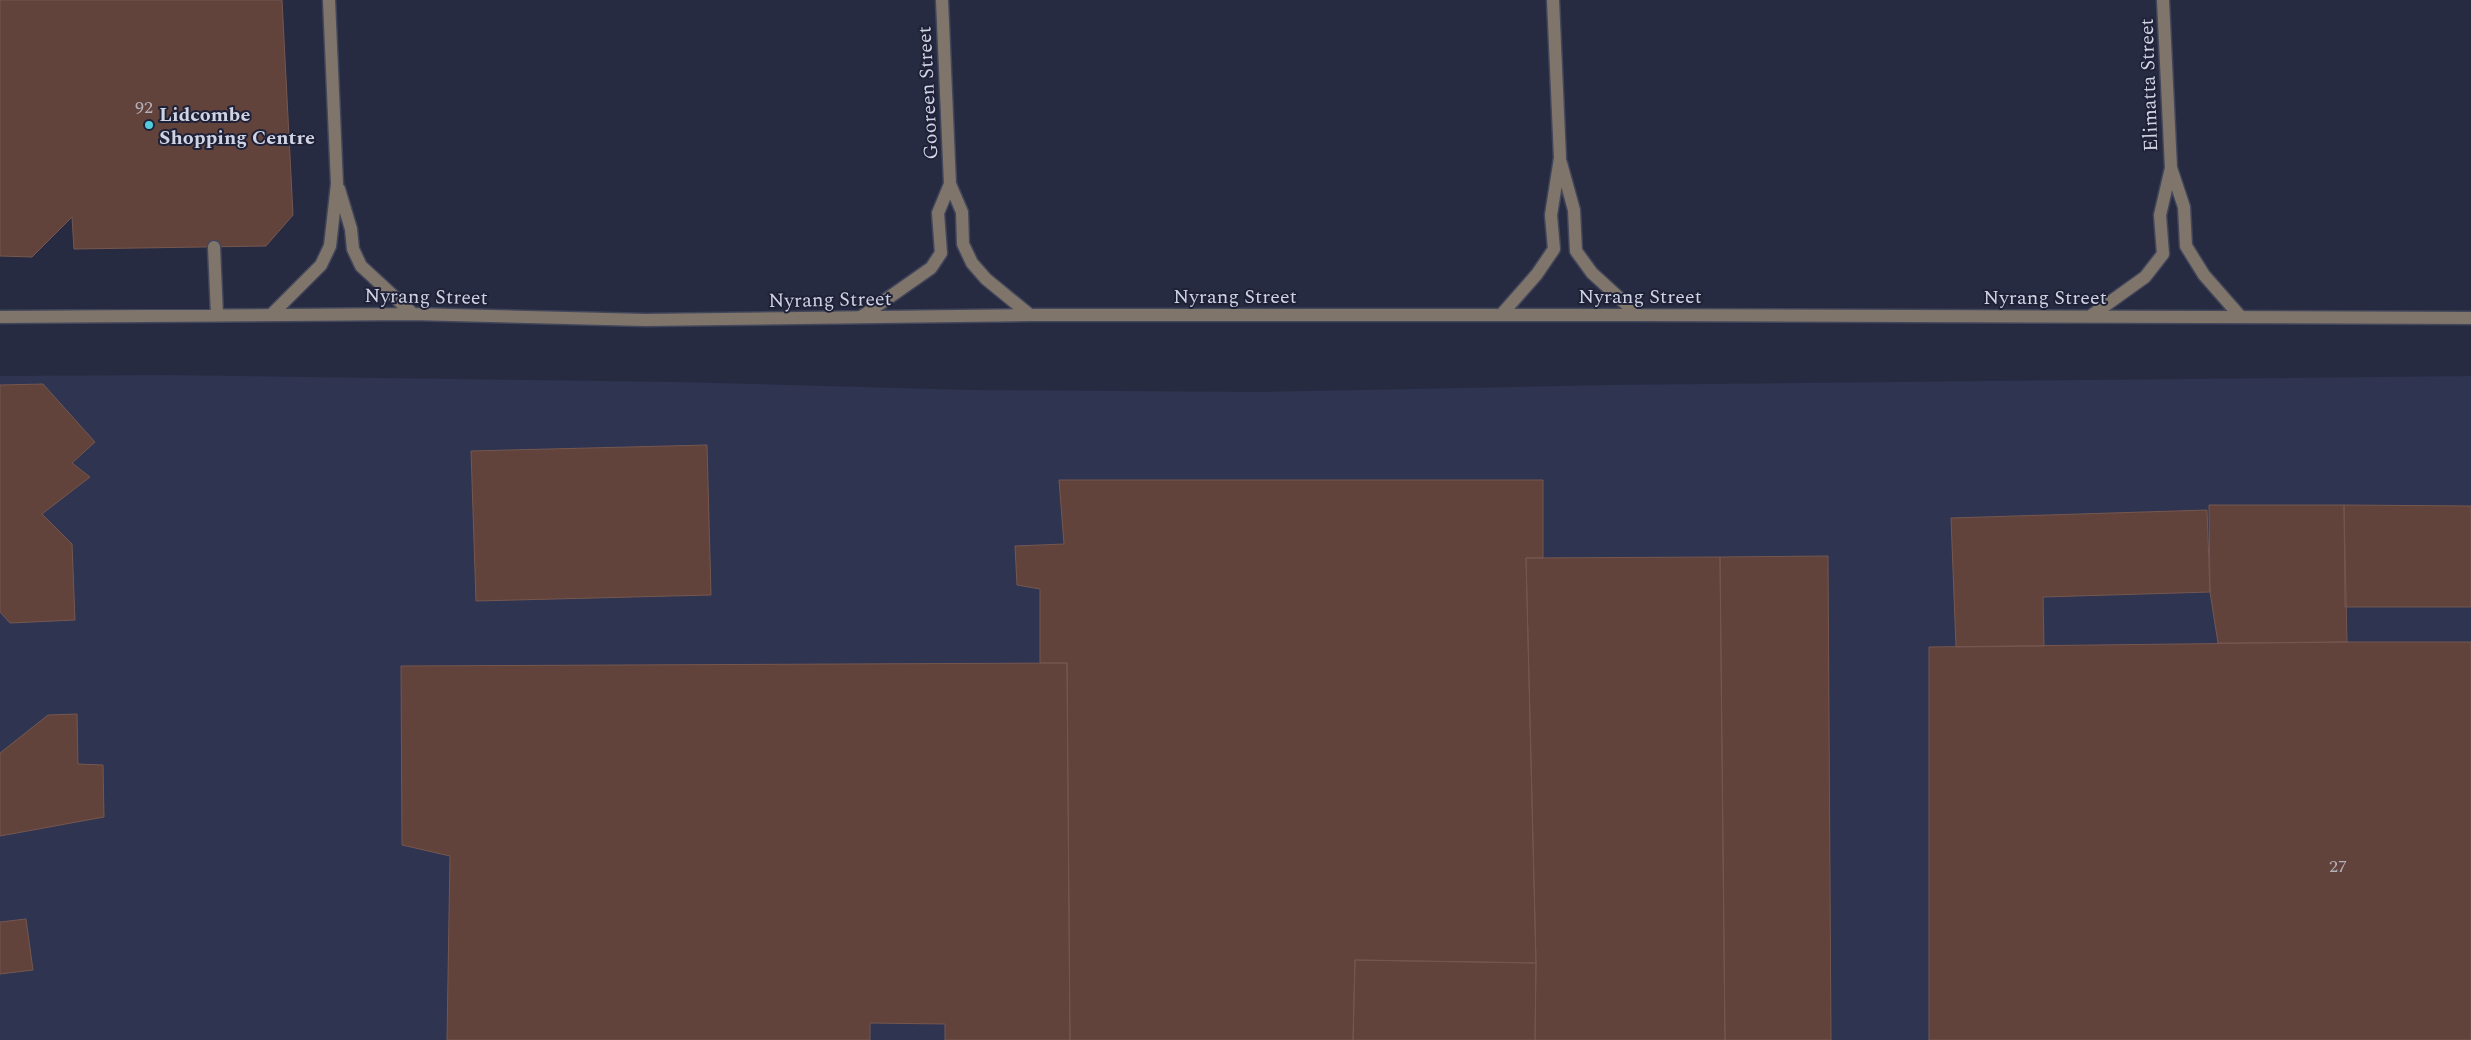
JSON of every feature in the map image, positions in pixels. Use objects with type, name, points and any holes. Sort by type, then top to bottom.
[{"type":"street","points":[[270,315],[321,265],[330,246],[337,184],[330,0]]},
{"type":"street","name":"Gooreen Street","points":[[942,0],[950,184],[962,212],[962,244],[972,263],[986,279],[1030,315]]},
{"type":"street","points":[[1500,315],[1537,274],[1554,249],[1551,215],[1560,158],[1553,0]]},
{"type":"street","name":"Elimatta Street","points":[[2092,315],[2145,278],[2163,254],[2160,215],[2171,168],[2164,0]]},
{"type":"street","points":[[1560,158],[1574,210],[1576,251],[1592,273],[1638,315]]},
{"type":"street","name":"Elimatta Street","points":[[2171,168],[2184,207],[2186,246],[2204,275],[2240,316]]},
{"type":"street","points":[[337,184],[351,229],[353,249],[361,266],[413,314]]},
{"type":"street","name":"Gooreen Street","points":[[861,317],[932,268],[941,253],[938,212],[950,184]]},
{"type":"street","points":[[214,247],[217,315]]},
{"type":"street","name":"Nyrang Street","points":[[0,317],[413,314],[645,320],[1030,315],[2092,315],[2471,318]]},
{"type":"shaded area","points":[[166,375],[677,382],[971,390],[1260,392],[1609,385],[2471,376],[2471,1040],[0,1040],[0,376]]},
{"type":"building","name":"Lidcombe Shopping Centre","points":[[0,0],[282,0],[293,215],[266,246],[74,249],[72,217],[32,257],[0,256]]},
{"type":"building","points":[[43,384],[95,442],[72,463],[90,477],[42,514],[72,544],[75,620],[10,623],[0,612],[0,385]]},
{"type":"building","points":[[707,445],[711,595],[476,601],[471,451]]},
{"type":"building","points":[[1059,480],[1543,480],[1543,558],[1526,558],[1536,963],[1355,960],[1353,1040],[1070,1040],[1067,663],[1040,663],[1040,589],[1017,585],[1015,546],[1064,544]]},
{"type":"building","points":[[2209,505],[2344,505],[2347,642],[2218,643],[2210,592]]},
{"type":"building","points":[[2344,505],[2471,506],[2471,607],[2345,607]]},
{"type":"building","points":[[2207,510],[2210,592],[2043,597],[2044,646],[1956,647],[1951,518]]},
{"type":"building","points":[[1828,556],[1831,1040],[1725,1040],[1720,557]]},
{"type":"building","points":[[1720,557],[1725,1040],[1535,1040],[1536,963],[1526,558]]},
{"type":"building","points":[[2471,642],[2471,1040],[1929,1040],[1929,647]]},
{"type":"building","points":[[1067,663],[1070,1040],[945,1040],[945,1024],[870,1023],[870,1040],[447,1040],[450,856],[402,845],[401,666]]},
{"type":"building","points":[[77,714],[78,764],[103,765],[104,817],[0,836],[0,753],[48,715]]},
{"type":"building","points":[[26,919],[33,970],[0,974],[0,922]]},
{"type":"building","points":[[1355,960],[1536,963],[1535,1040],[1353,1040]]},
{"type":"place","name":"Lidcombe Shopping Centre","points":[[149,125]]}]
